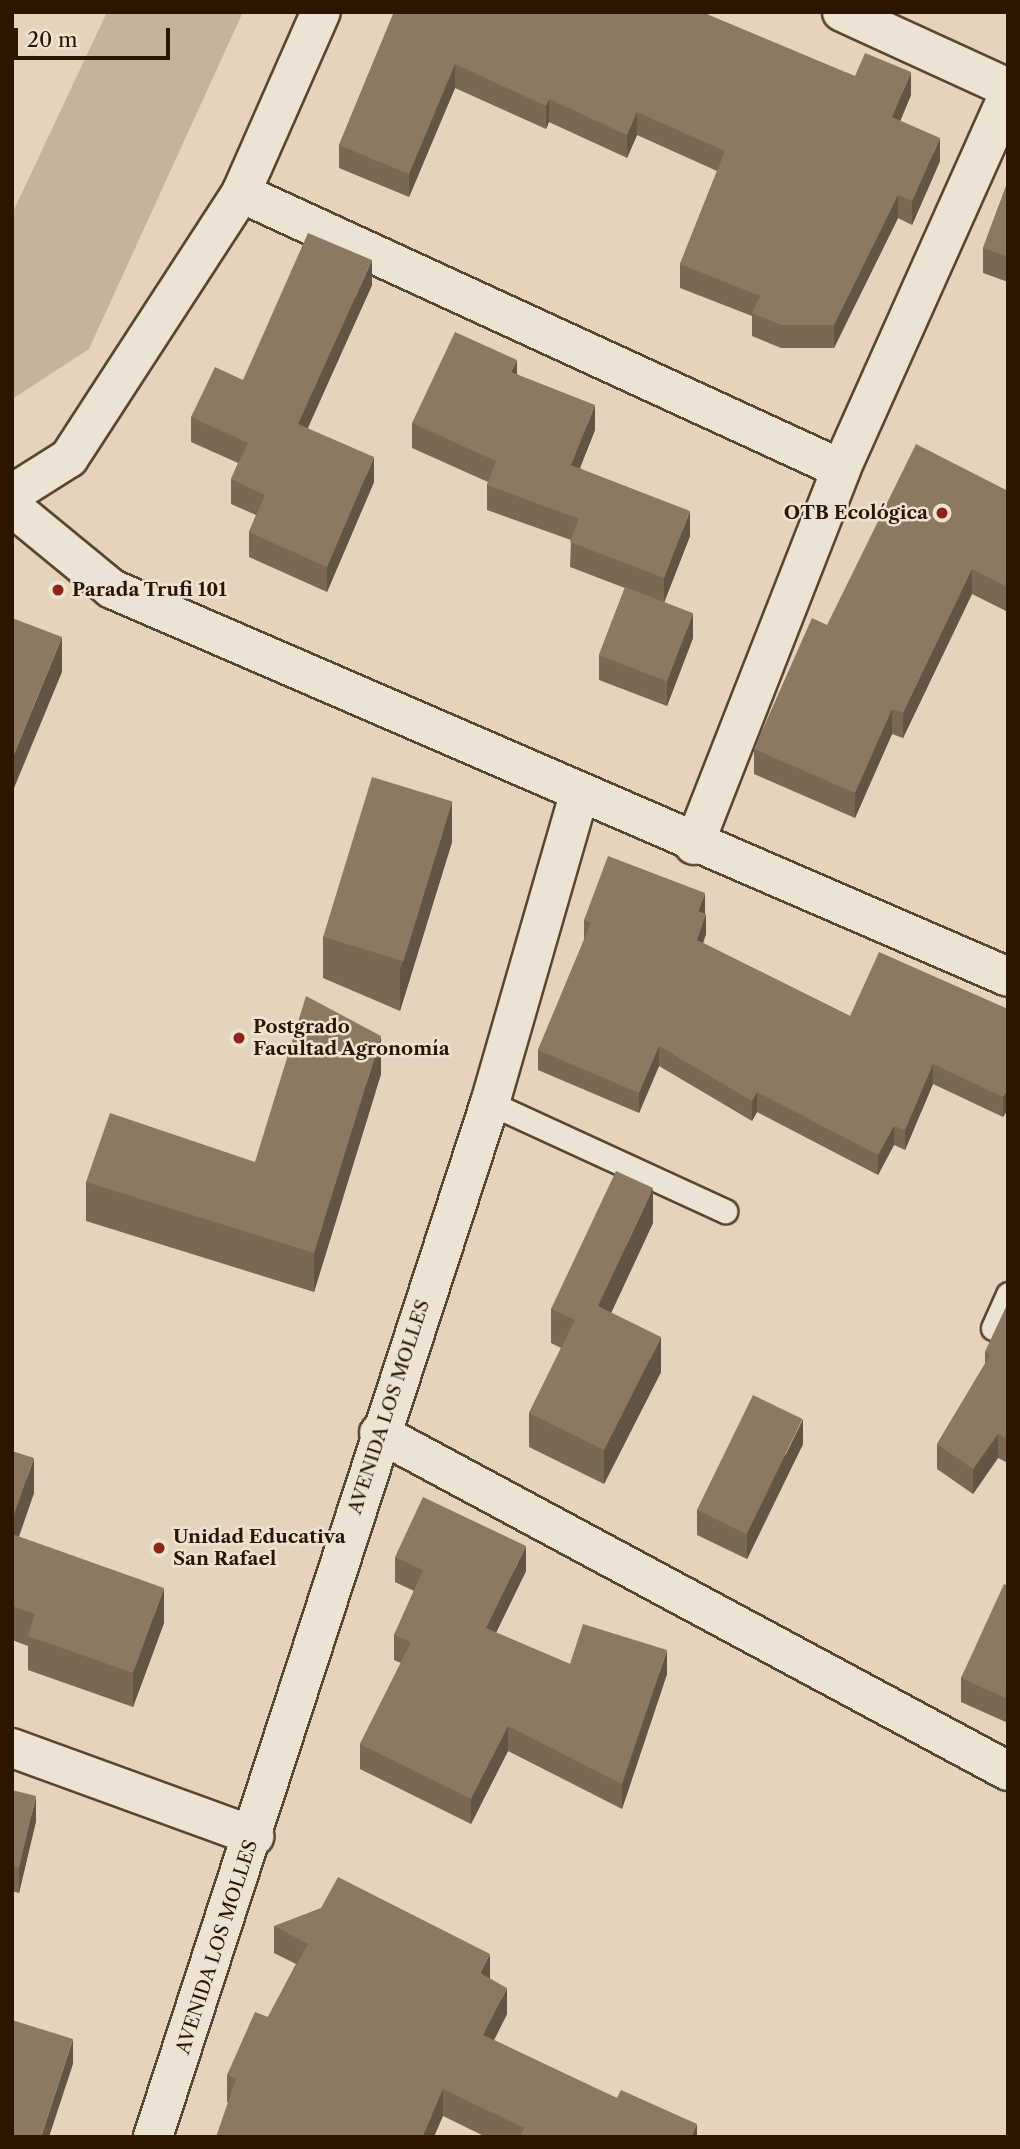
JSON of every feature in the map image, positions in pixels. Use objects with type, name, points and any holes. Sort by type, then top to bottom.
[{"type":"street","points":[[12,494],[69,458],[241,193],[321,12]]},
{"type":"street","points":[[842,12],[1008,88]]},
{"type":"street","points":[[694,845],[841,469],[1008,96]]},
{"type":"street","points":[[241,193],[841,469]]},
{"type":"street","points":[[12,508],[112,589],[694,845],[1008,977]]},
{"type":"street","name":"AVENIDA LOS MOLLES","points":[[153,2137],[254,1836],[379,1433],[490,1103],[579,795]]},
{"type":"street","points":[[379,1433],[1008,1770]]},
{"type":"street","points":[[12,1748],[254,1836]]},
{"type":"lane","points":[[490,1103],[725,1211]]},
{"type":"lane","points":[[993,1328],[1008,1294]]},
{"type":"shaded area","points":[[107,12],[243,12],[89,349],[14,398],[12,214]]},
{"type":"building","points":[[394,12],[702,12],[855,76],[865,53],[911,72],[892,117],[940,138],[912,201],[898,195],[834,325],[781,325],[752,313],[760,296],[680,264],[725,151],[637,112],[627,135],[549,99],[546,106],[455,64],[409,174],[339,145]]},
{"type":"building","points":[[1008,181],[1008,257],[983,248]]},
{"type":"building","points":[[308,233],[372,260],[298,424],[374,457],[327,567],[249,532],[265,495],[231,479],[248,443],[191,417],[215,367],[243,380]]},
{"type":"building","points":[[455,332],[517,360],[511,372],[595,405],[571,465],[690,511],[664,578],[570,542],[579,519],[487,485],[496,461],[412,423]]},
{"type":"building","points":[[916,444],[1008,491],[1008,587],[972,569],[903,713],[892,709],[855,793],[754,749],[812,618],[827,625]]},
{"type":"building","points":[[625,587],[693,613],[667,681],[599,655]]},
{"type":"building","points":[[12,618],[62,637],[12,759]]},
{"type":"building","points":[[372,777],[452,802],[404,961],[323,937]]},
{"type":"building","points":[[608,856],[705,893],[698,911],[706,914],[697,940],[850,1016],[879,952],[1008,1009],[1008,1090],[1003,1097],[933,1064],[905,1130],[894,1126],[878,1155],[757,1092],[752,1101],[659,1046],[639,1093],[538,1050],[591,923],[584,920]]},
{"type":"building","points":[[306,996],[381,1036],[314,1253],[86,1182],[110,1113],[255,1162]]},
{"type":"building","points":[[616,1171],[653,1188],[598,1306],[661,1337],[604,1450],[529,1413],[575,1320],[551,1309]]},
{"type":"building","points":[[1008,1303],[1008,1439],[998,1434],[973,1469],[937,1444],[990,1355],[985,1352]]},
{"type":"building","points":[[753,1395],[802,1419],[746,1534],[697,1510]]},
{"type":"building","points":[[12,1451],[34,1458],[12,1520]]},
{"type":"building","points":[[423,1497],[526,1546],[486,1628],[570,1664],[583,1624],[667,1650],[622,1784],[508,1726],[471,1799],[360,1744],[411,1642],[394,1635],[423,1570],[395,1557]]},
{"type":"building","points":[[12,1534],[164,1588],[133,1673],[28,1636],[35,1614],[12,1606]]},
{"type":"building","points":[[1004,1584],[1008,1586],[1008,1699],[961,1678]]},
{"type":"building","points":[[12,1790],[36,1796],[19,1868],[12,1866]]},
{"type":"building","points":[[338,1877],[490,1954],[480,1973],[507,1988],[483,2035],[617,2098],[621,2090],[697,2124],[691,2137],[520,2137],[524,2128],[443,2089],[422,2137],[216,2137],[236,2079],[227,2075],[255,2012],[268,2017],[308,1944],[274,1926],[321,1908]]},
{"type":"building","points":[[12,2020],[73,2039],[41,2137],[12,2137]]},
{"type":"place","name":"OTB Ecológica","points":[[942,513]]},
{"type":"place","name":"Parada Trufi 101","points":[[58,590]]},
{"type":"place","name":"Postgrado Facultad Agronomía","points":[[239,1038]]},
{"type":"place","name":"Unidad Educativa San Rafael","points":[[159,1548]]}]
